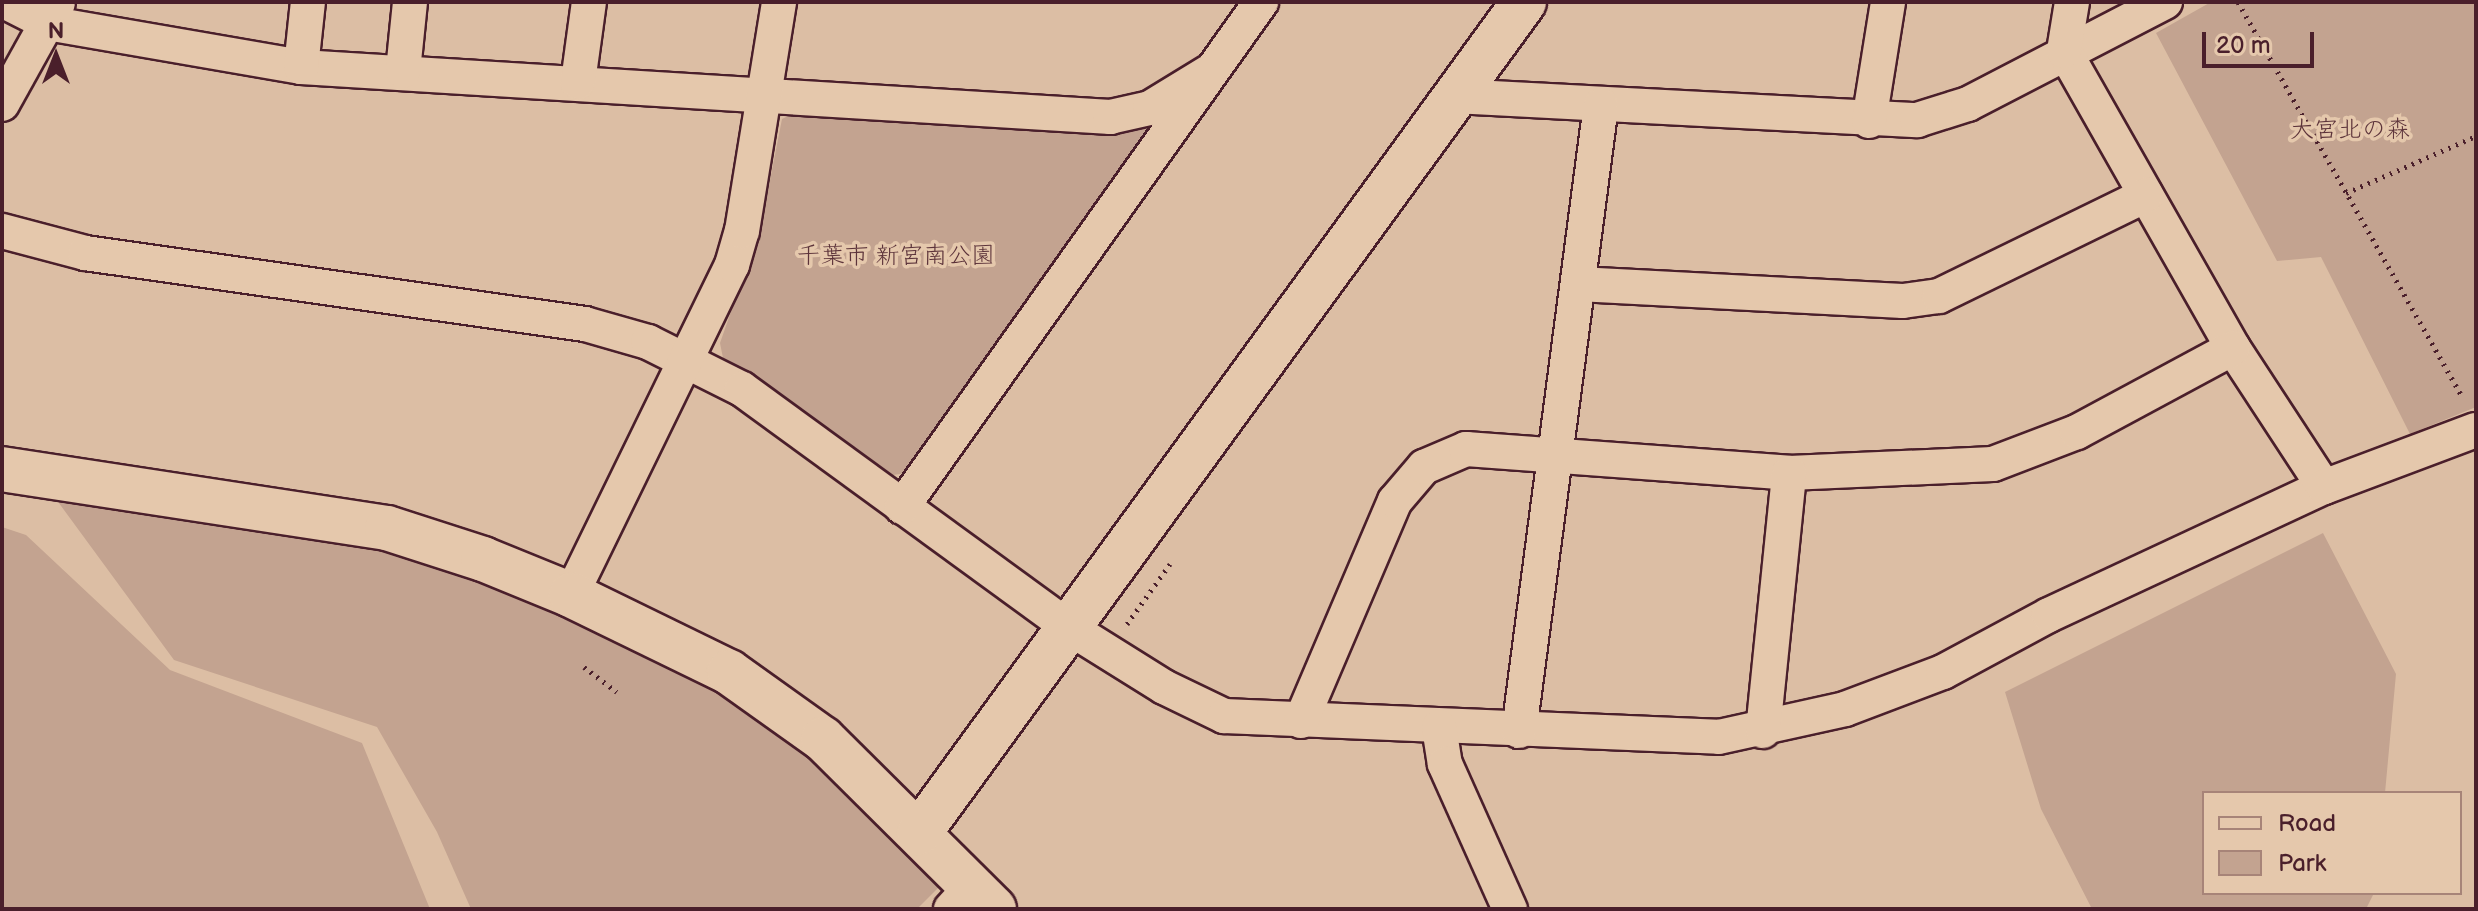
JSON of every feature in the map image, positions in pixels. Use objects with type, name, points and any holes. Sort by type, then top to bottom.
[{"type":"street","points":[[6,2],[301,67],[1110,117],[1150,108],[1209,72]]},
{"type":"street","points":[[301,67],[308,2]]},
{"type":"street","points":[[403,71],[410,2]]},
{"type":"street","points":[[578,82],[589,2]]},
{"type":"street","points":[[571,595],[732,265],[742,231],[779,2]]},
{"type":"street","points":[[902,507],[1261,2]]},
{"type":"street","points":[[919,833],[1524,2]]},
{"type":"street","points":[[1869,121],[1888,2]]},
{"type":"street","points":[[2072,2],[2064,51],[2233,348],[2324,487]]},
{"type":"street","points":[[1454,96],[1869,121],[1917,120],[1968,104],[2064,51],[2165,2]]},
{"type":"street","points":[[2,104],[53,12]]},
{"type":"street","points":[[1519,731],[1601,105]]},
{"type":"street","points":[[1578,284],[1903,301],[1939,296],[2146,195]]},
{"type":"street","points":[[2,231],[85,253],[585,324],[686,358],[742,389],[1068,627],[1164,687],[1224,716],[1519,731],[1719,737],[1763,731],[1845,709],[1943,672],[2049,615],[2472,419]]},
{"type":"street","points":[[1301,721],[1395,501],[1424,467],[1466,449],[1789,473],[1993,464],[2077,432],[2233,348]]},
{"type":"street","points":[[2,469],[387,528],[571,595],[729,672],[823,739],[919,833],[973,901]]},
{"type":"street","points":[[1763,731],[1789,473]]},
{"type":"street","points":[[1439,727],[1445,764],[1510,909]]},
{"type":"path","points":[[2238,2],[2472,419]]},
{"type":"path","points":[[2346,193],[2476,136]]},
{"type":"path","points":[[584,667],[617,692]]},
{"type":"green space","name":"大宮北の森","points":[[2211,2],[2476,2],[2476,407],[2410,434],[2321,257],[2277,261],[2156,33]]},
{"type":"green space","name":"千葉市 新宮南公園","points":[[794,113],[1119,134],[1145,128],[1150,141],[906,473],[893,475],[723,358],[720,343],[761,226],[782,119]]},
{"type":"green space","points":[[53,495],[283,521],[469,570],[751,710],[795,743],[940,886],[917,909],[471,909],[437,832],[377,727],[174,660]]},
{"type":"green space","points":[[2,527],[26,535],[170,670],[362,743],[430,909],[2,909]]},
{"type":"green space","points":[[2323,533],[2396,674],[2385,791],[2202,791],[2202,895],[2373,895],[2366,909],[2092,909],[2041,809],[2005,692]]}]
